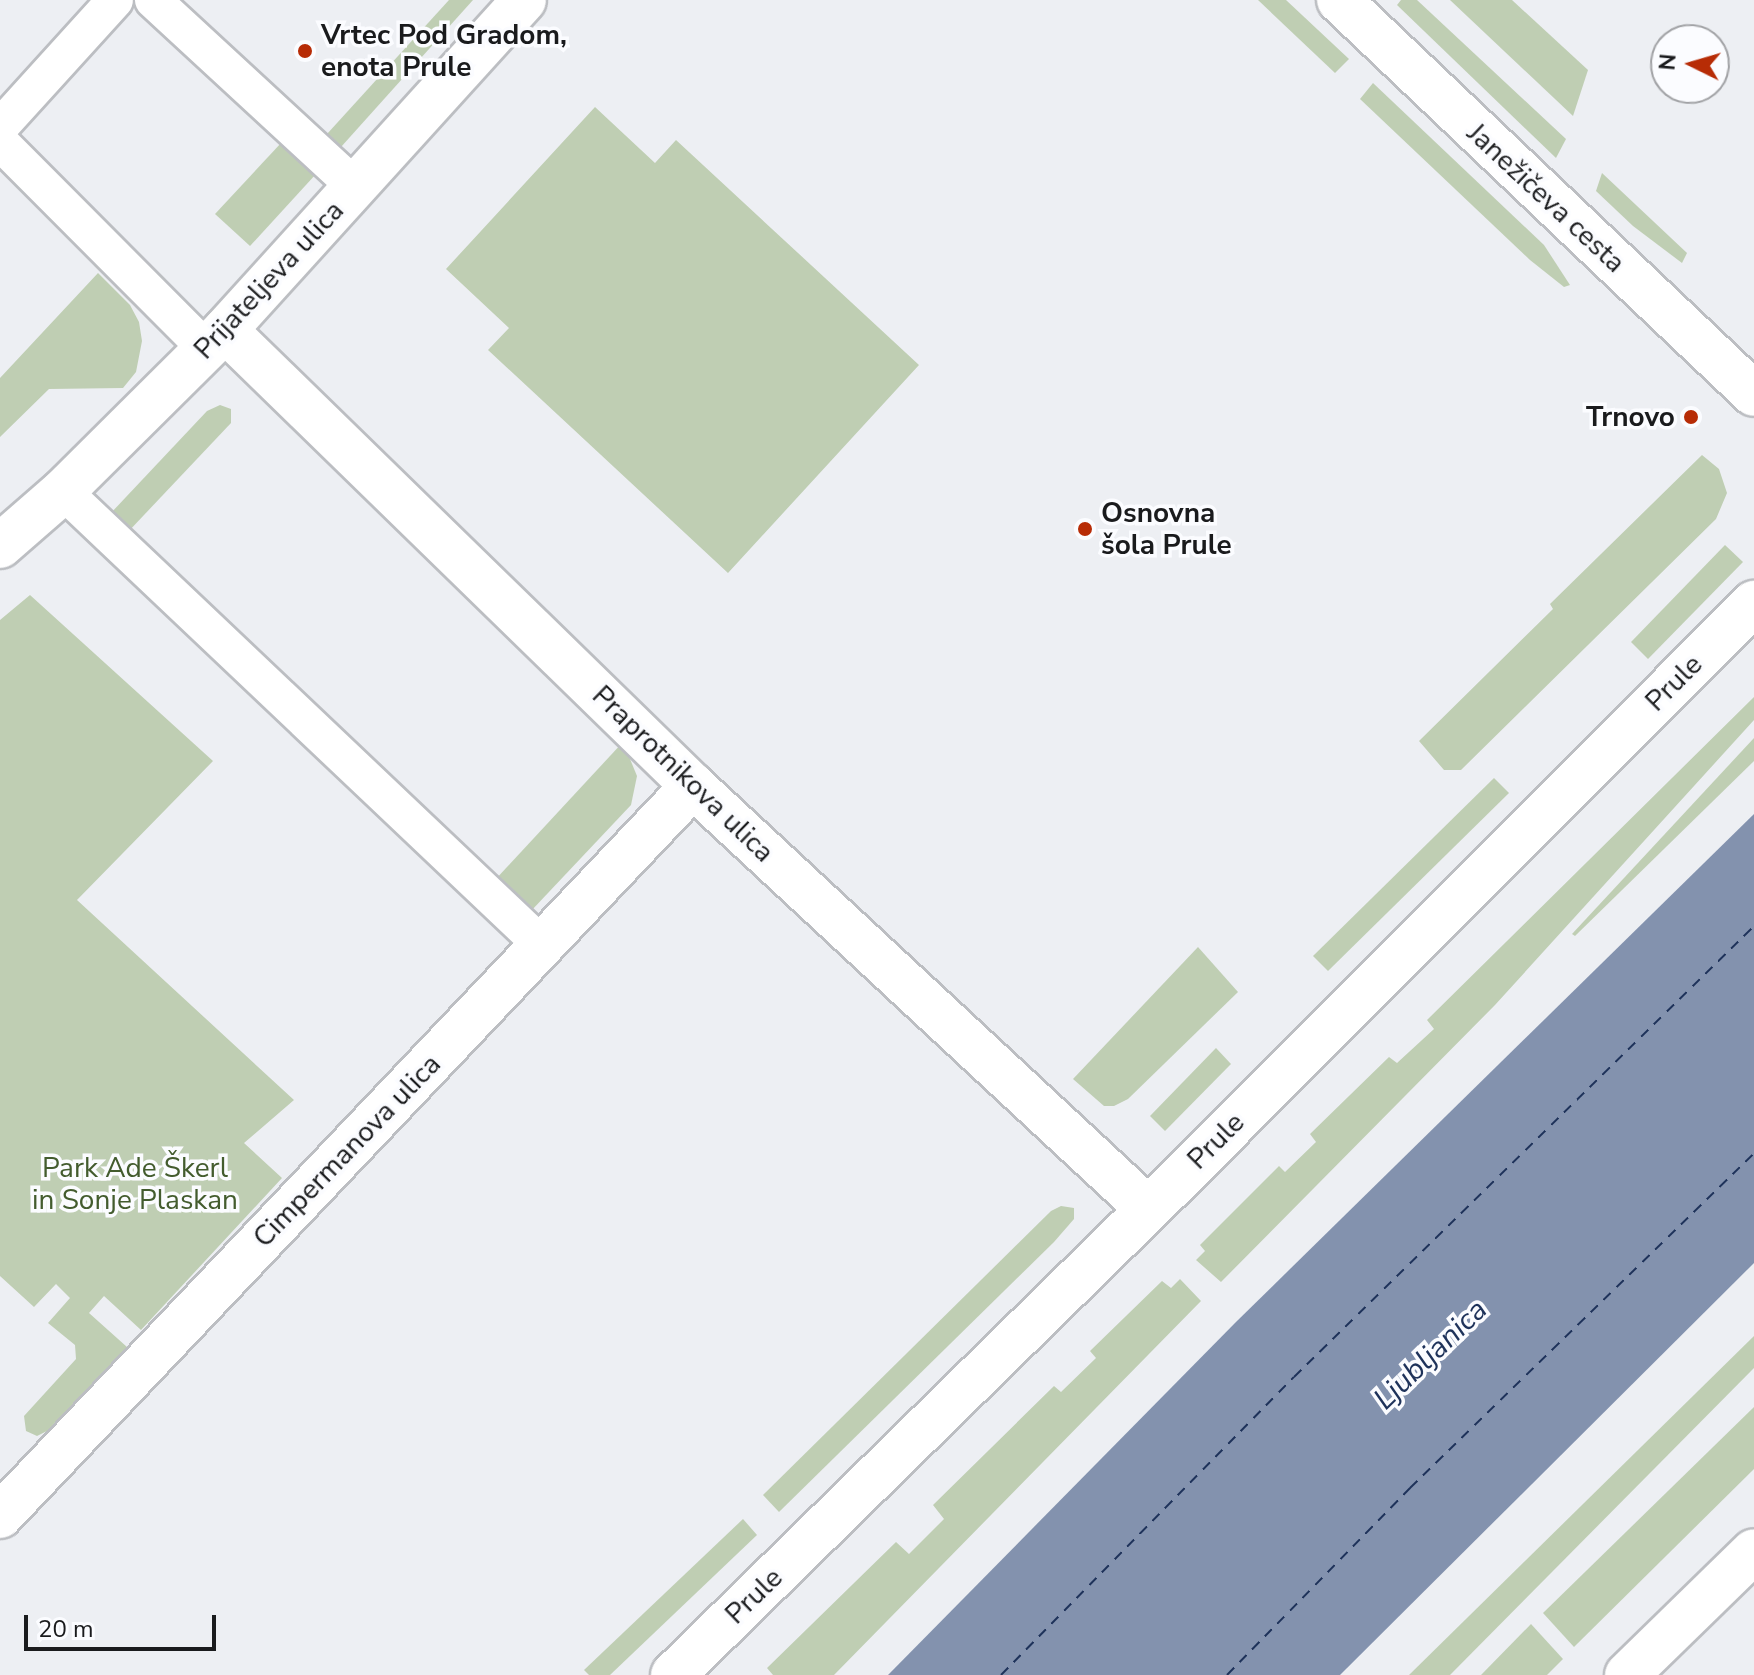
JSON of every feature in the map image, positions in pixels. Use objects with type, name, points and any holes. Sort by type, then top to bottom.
[{"type":"street","name":"Prijateljeva ulica","points":[[0,546],[63,491],[216,340],[524,0]]},
{"type":"street","name":"Janežičeva cesta","points":[[1352,4],[1754,394]]},
{"type":"street","name":"Praprotnikova ulica","points":[[216,340],[1148,1209]]},
{"type":"street","name":"Prule","points":[[673,1675],[1148,1209],[1754,603]]},
{"type":"street","name":"Cimpermanova ulica","points":[[0,1516],[693,786]]},
{"type":"street","points":[[1627,1675],[1754,1551]]},
{"type":"lane","points":[[0,127],[115,0]]},
{"type":"lane","points":[[153,0],[356,187]]},
{"type":"lane","name":"Praprotnikova ulica","points":[[0,142],[216,340]]},
{"type":"lane","points":[[63,491],[542,945]]},
{"type":"green space","points":[[449,0],[473,0],[341,147],[327,134]]},
{"type":"green space","points":[[1258,0],[1286,0],[1349,59],[1335,73]]},
{"type":"green space","points":[[1401,0],[1417,0],[1566,139],[1556,158],[1397,5]]},
{"type":"green space","points":[[1450,0],[1512,0],[1588,70],[1573,116]]},
{"type":"green space","points":[[1373,83],[1544,245],[1570,285],[1564,287],[1530,260],[1360,99]]},
{"type":"green space","points":[[595,107],[655,163],[676,140],[919,365],[728,573],[488,350],[509,328],[446,269]]},
{"type":"green space","points":[[282,142],[316,174],[250,246],[215,214]]},
{"type":"green space","points":[[1602,173],[1687,253],[1682,263],[1633,226],[1596,191]]},
{"type":"green space","points":[[98,273],[130,305],[139,322],[142,341],[136,372],[123,388],[49,389],[0,437],[0,378]]},
{"type":"green space","points":[[220,405],[231,409],[231,423],[127,533],[110,514],[207,411]]},
{"type":"green space","points":[[1702,455],[1719,469],[1727,493],[1716,519],[1461,770],[1444,770],[1419,741],[1553,609],[1550,604]]},
{"type":"green space","points":[[1725,545],[1743,562],[1648,659],[1631,642]]},
{"type":"green space","name":"Park Ade Škerl in Sonje Plaskan","points":[[30,595],[213,761],[77,900],[294,1100],[244,1143],[282,1178],[141,1330],[104,1296],[89,1313],[127,1347],[47,1431],[37,1436],[26,1431],[24,1416],[76,1359],[75,1345],[48,1323],[70,1298],[56,1284],[34,1307],[0,1276],[0,620]]},
{"type":"green space","points":[[1754,697],[1754,720],[1495,1005],[1221,1282],[1196,1260],[1205,1251],[1200,1245],[1279,1166],[1285,1172],[1316,1142],[1310,1134],[1389,1057],[1397,1063],[1434,1029],[1427,1020]]},
{"type":"green space","points":[[1754,738],[1754,761],[1575,936],[1572,934]]},
{"type":"green space","points":[[623,742],[637,776],[631,805],[531,911],[495,880]]},
{"type":"green space","points":[[1494,778],[1509,793],[1328,971],[1313,956]]},
{"type":"green space","points":[[1198,947],[1238,992],[1128,1099],[1114,1106],[1104,1106],[1073,1079]]},
{"type":"green space","points":[[1216,1048],[1231,1064],[1165,1131],[1150,1116]]},
{"type":"green space","points":[[1061,1206],[1074,1208],[1074,1219],[1054,1242],[779,1512],[763,1495],[1051,1211]]},
{"type":"green space","points":[[1180,1279],[1201,1301],[834,1675],[773,1675],[767,1668],[896,1542],[909,1554],[944,1519],[933,1505],[1054,1386],[1061,1392],[1096,1358],[1090,1351],[1162,1281],[1171,1288]]},
{"type":"green space","points":[[1754,1336],[1754,1368],[1450,1675],[1409,1675]]},
{"type":"green space","points":[[1754,1407],[1754,1469],[1574,1647],[1543,1613]]},
{"type":"green space","points":[[743,1519],[757,1535],[610,1675],[589,1675],[584,1670]]},
{"type":"green space","points":[[1531,1624],[1563,1659],[1547,1675],[1481,1675]]},
{"type":"water","name":"Ljubljanica","points":[[1754,814],[1754,1263],[1340,1675],[888,1675],[1236,1322]]},
{"type":"ferry route","points":[[1001,1675],[1294,1377],[1754,926]]},
{"type":"ferry route","points":[[1227,1675],[1410,1488],[1754,1154]]},
{"type":"place","name":"Vrtec Pod Gradom, enota Prule","points":[[305,51]]},
{"type":"place","name":"Trnovo","points":[[1691,417]]},
{"type":"place","name":"Osnovna šola Prule","points":[[1085,529]]}]
